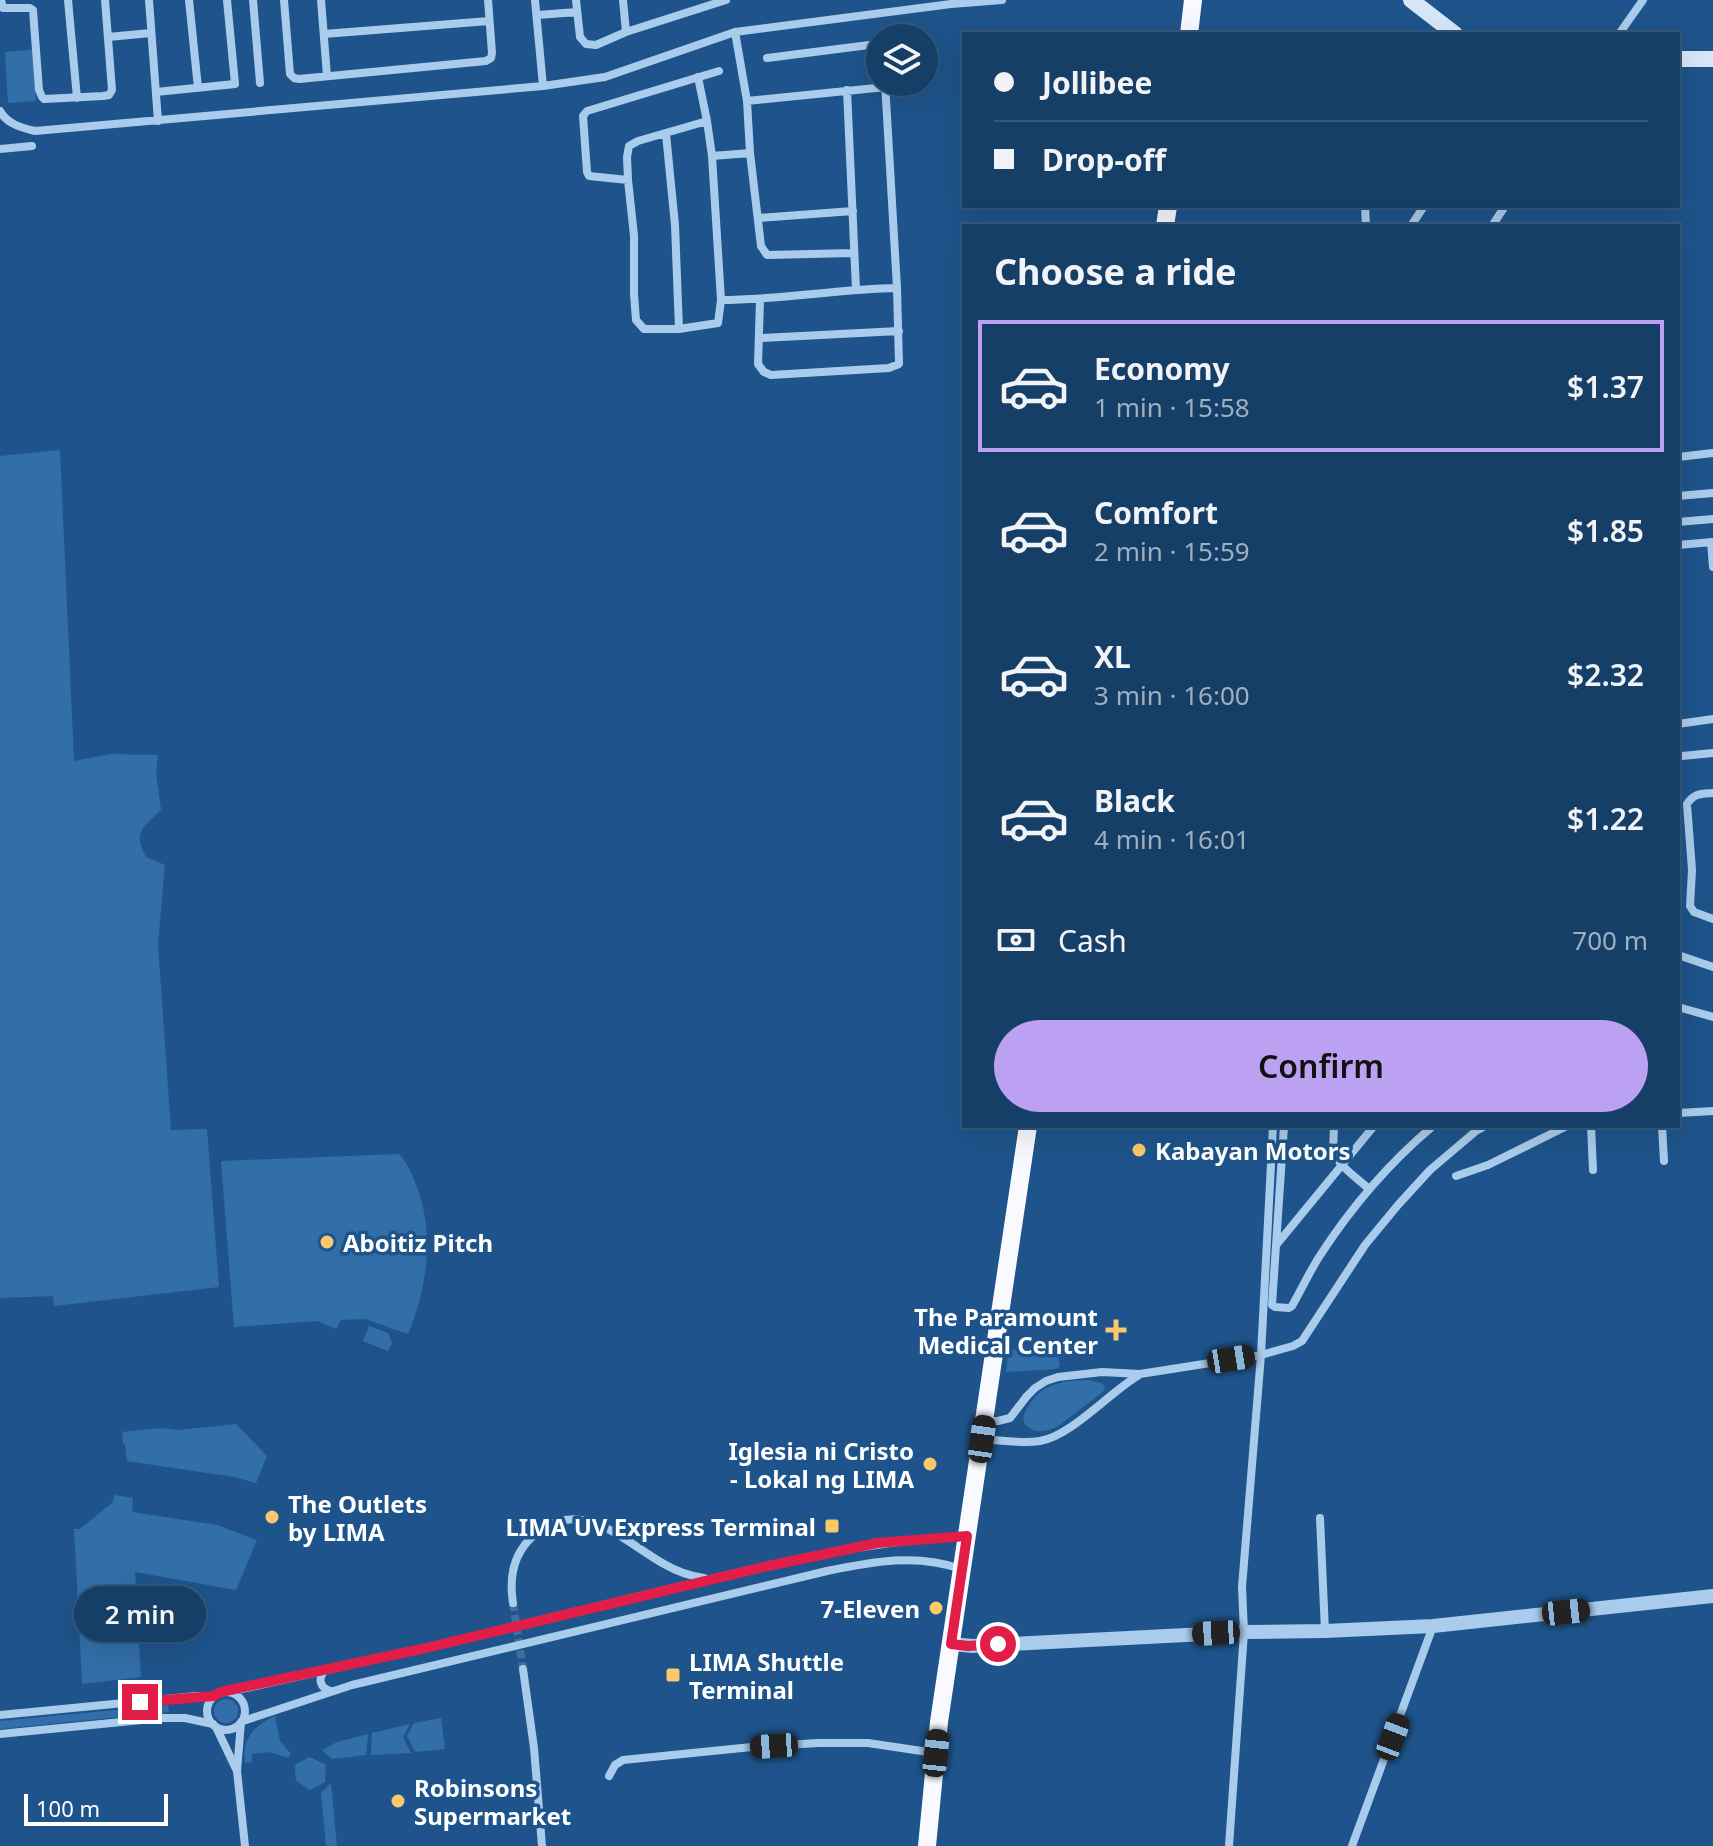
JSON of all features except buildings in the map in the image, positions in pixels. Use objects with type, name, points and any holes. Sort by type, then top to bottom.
[{"type":"highway","points":[[1189,32],[1193,0]]},
{"type":"highway","points":[[927,1846],[951,1644],[1028,1128]]},
{"type":"main road","points":[[1411,0],[1452,32]]},
{"type":"main road","points":[[1680,59],[1713,59]]},
{"type":"street","points":[[1,0],[3,8],[33,10],[39,90],[44,99],[109,95],[112,90],[105,0]]},
{"type":"street","points":[[68,0],[77,98]]},
{"type":"street","points":[[149,0],[158,121]]},
{"type":"street","points":[[189,0],[198,88]]},
{"type":"street","points":[[156,92],[235,84],[227,0]]},
{"type":"street","points":[[253,0],[260,83]]},
{"type":"street","points":[[284,0],[290,74],[299,79],[486,61],[492,53],[488,0]]},
{"type":"street","points":[[321,0],[327,76]]},
{"type":"street","points":[[535,0],[543,86]]},
{"type":"street","points":[[576,0],[580,37],[586,44],[596,45],[626,32],[726,0]]},
{"type":"street","points":[[623,0],[626,32]]},
{"type":"street","points":[[0,111],[3,117],[20,128],[35,131],[543,86],[605,77],[735,32],[1002,0]]},
{"type":"street","points":[[1620,32],[1643,0]]},
{"type":"street","points":[[538,15],[577,12]]},
{"type":"street","points":[[324,34],[489,21]]},
{"type":"street","points":[[735,32],[747,101],[761,246],[767,255],[854,253]]},
{"type":"street","points":[[108,37],[151,33]]},
{"type":"street","points":[[767,58],[866,45]]},
{"type":"street","points":[[628,180],[589,176],[583,116],[587,111],[719,71]]},
{"type":"street","points":[[698,77],[707,121],[712,156],[721,300],[718,323],[679,329],[644,329],[636,320],[634,236],[627,157],[629,146],[707,121]]},
{"type":"street","points":[[747,101],[866,88]]},
{"type":"street","points":[[847,90],[856,289]]},
{"type":"street","points":[[760,300],[758,364],[764,372],[771,375],[889,368],[899,364],[887,96]]},
{"type":"street","points":[[666,134],[675,225],[679,329]]},
{"type":"street","points":[[0,149],[32,146]]},
{"type":"street","points":[[712,156],[750,153]]},
{"type":"street","points":[[758,218],[853,211]]},
{"type":"street","points":[[721,300],[760,300],[856,289],[897,288]]},
{"type":"street","points":[[760,338],[899,331]]},
{"type":"street","points":[[1680,457],[1713,453]]},
{"type":"street","points":[[1680,496],[1713,493]]},
{"type":"street","points":[[1680,522],[1713,519]]},
{"type":"street","points":[[1680,545],[1712,542],[1713,567]]},
{"type":"street","points":[[1680,724],[1713,719]]},
{"type":"street","points":[[1680,757],[1713,753]]},
{"type":"street","points":[[1713,793],[1697,794],[1687,804],[1692,870],[1690,906],[1694,912],[1713,919]]},
{"type":"street","points":[[1680,956],[1713,967]]},
{"type":"street","points":[[1680,1008],[1713,1017]]},
{"type":"street","points":[[1680,1113],[1713,1111]]},
{"type":"street","points":[[1229,1846],[1244,1632],[1242,1587],[1261,1355],[1273,1128]]},
{"type":"street","points":[[1284,1128],[1272,1305],[1289,1308],[1319,1258],[1369,1189],[1431,1128]]},
{"type":"street","points":[[1334,1128],[1333,1152],[1341,1165],[1369,1189]]},
{"type":"street","points":[[1276,1245],[1372,1128]]},
{"type":"street","points":[[983,1430],[1010,1418],[1031,1392],[1051,1379],[1065,1375],[1102,1372],[1140,1374],[1261,1355],[1302,1341],[1365,1245],[1398,1205],[1430,1170],[1481,1128]]},
{"type":"street","points":[[1456,1176],[1488,1165],[1563,1128]]},
{"type":"street","points":[[1591,1128],[1593,1170]]},
{"type":"street","points":[[1662,1128],[1664,1161]]},
{"type":"street","points":[[983,1430],[1033,1442],[1049,1439],[1076,1424],[1140,1374]]},
{"type":"street","points":[[1320,1518],[1325,1631]]},
{"type":"street","points":[[513,1603],[510,1580],[517,1558],[528,1540],[543,1527],[569,1520],[579,1519],[602,1525],[681,1572],[702,1578],[717,1578]]},
{"type":"street","points":[[237,1771],[208,1718],[209,1702],[221,1692],[877,1543],[967,1536]]},
{"type":"street","points":[[0,1734],[162,1718],[185,1718],[229,1730],[242,1721],[332,1691],[772,1583],[845,1567],[910,1559],[945,1563],[962,1569]]},
{"type":"street","points":[[768,1566],[772,1583]]},
{"type":"street","points":[[951,1644],[973,1646],[1433,1626],[1713,1596]]},
{"type":"street","points":[[1352,1846],[1433,1626]]},
{"type":"street","points":[[523,1669],[534,1748],[542,1846]]},
{"type":"street","points":[[325,1670],[320,1683],[332,1691]]},
{"type":"street","points":[[228,1692],[235,1694],[245,1706],[237,1771],[245,1846]]},
{"type":"street","points":[[0,1715],[214,1696]]},
{"type":"street","points":[[609,1776],[615,1765],[623,1760],[752,1747],[868,1743],[936,1753]]},
{"type":"shaded area","points":[[32,50],[36,101],[8,103],[5,52]]},
{"type":"shaded area","points":[[60,450],[74,761],[110,754],[158,755],[156,773],[161,810],[144,826],[140,842],[146,857],[165,865],[158,944],[171,1130],[207,1129],[219,1287],[54,1306],[53,1296],[0,1298],[0,456]]},
{"type":"shaded area","name":"Aboitiz Pitch","points":[[399,1154],[407,1165],[423,1205],[427,1243],[424,1280],[408,1334],[365,1319],[341,1320],[336,1329],[318,1321],[234,1327],[221,1161]]},
{"type":"shaded area","points":[[369,1326],[388,1333],[392,1343],[388,1351],[363,1341]]},
{"type":"shaded area","points":[[1056,1345],[1060,1366],[1056,1369],[1006,1372],[1009,1350]]},
{"type":"shaded area","points":[[1090,1380],[1103,1384],[1104,1391],[1061,1424],[1043,1431],[1025,1425],[1025,1414],[1033,1399],[1047,1388],[1063,1382]]},
{"type":"shaded area","points":[[236,1424],[267,1456],[256,1483],[127,1461],[122,1432]]},
{"type":"shaded area","points":[[114,1495],[133,1498],[132,1512],[217,1525],[257,1540],[236,1590],[135,1572],[141,1677],[82,1684],[74,1529],[80,1529],[113,1502]]},
{"type":"shaded area","points":[[226,1699],[234,1703],[238,1711],[234,1719],[226,1723],[218,1719],[214,1711],[218,1703]]},
{"type":"shaded area","points":[[168,1705],[169,1712],[0,1729],[0,1721]]},
{"type":"shaded area","points":[[275,1716],[280,1741],[291,1754],[288,1758],[270,1752],[252,1754],[252,1762],[245,1763],[247,1740],[255,1729]]},
{"type":"shaded area","points":[[441,1718],[445,1749],[415,1752],[407,1736],[414,1723]]},
{"type":"shaded area","points":[[410,1724],[403,1737],[411,1753],[371,1755],[372,1733]]},
{"type":"shaded area","points":[[368,1734],[366,1755],[332,1759],[322,1750],[337,1742]]},
{"type":"shaded area","points":[[310,1757],[326,1765],[325,1782],[310,1790],[296,1781],[295,1767]]},
{"type":"shaded area","points":[[331,1783],[337,1846],[326,1846],[321,1793]]},
{"type":"tunnel","points":[[513,1603],[523,1669]]},
{"type":"place","name":"Kabayan Motors","points":[[1139,1150]]},
{"type":"place","name":"Aboitiz Pitch","points":[[327,1242]]},
{"type":"place","name":"The Paramount Medical Center","points":[[1116,1330]]},
{"type":"place","name":"Iglesia ni Cristo - Lokal ng LIMA","points":[[930,1464]]},
{"type":"place","name":"The Outlets by LIMA","points":[[272,1517]]},
{"type":"place","name":"LIMA UV Express Terminal","points":[[832,1526]]},
{"type":"place","name":"7-Eleven","points":[[936,1608]]},
{"type":"place","name":"LIMA Shuttle Terminal","points":[[673,1675]]},
{"type":"place","name":"Robinsons Supermarket","points":[[398,1801]]},
{"type":"route","points":[[140,1702],[214,1696],[768,1566],[877,1543],[934,1537],[967,1536],[951,1644],[998,1644]]}]
